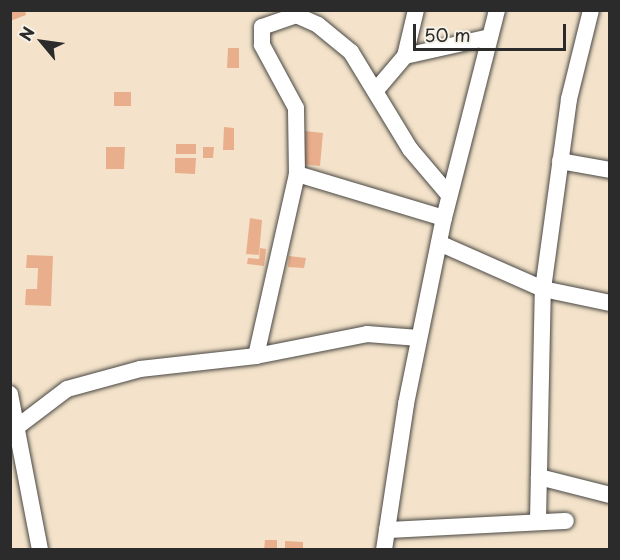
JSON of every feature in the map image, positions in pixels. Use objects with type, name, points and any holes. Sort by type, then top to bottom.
[{"type":"street","points":[[377,90],[405,56],[416,10]]},
{"type":"street","points":[[384,549],[419,338],[449,195],[496,10]]},
{"type":"street","points":[[538,520],[543,289],[560,160],[591,10]]},
{"type":"street","points":[[256,356],[297,174],[296,108],[262,45],[262,27],[296,15],[318,25],[351,52],[377,90],[410,150],[449,195]]},
{"type":"street","points":[[405,56],[490,37]]},
{"type":"street","points":[[560,160],[609,170]]},
{"type":"street","points":[[297,174],[444,218]]},
{"type":"street","points":[[439,243],[543,289],[609,303]]},
{"type":"street","points":[[17,427],[67,389],[140,369],[256,356],[367,334],[419,338]]},
{"type":"street","points":[[10,394],[40,549]]},
{"type":"street","points":[[539,477],[609,495]]},
{"type":"street","points":[[387,530],[538,520],[566,521]]},
{"type":"building","points":[[10,10],[25,10],[26,15],[10,21]]},
{"type":"building","points":[[228,48],[239,48],[239,68],[227,68]]},
{"type":"building","points":[[114,92],[131,92],[131,106],[114,106]]},
{"type":"building","points":[[224,127],[234,128],[234,150],[223,150]]},
{"type":"building","points":[[305,131],[323,133],[320,166],[302,164]]},
{"type":"building","points":[[176,144],[196,144],[196,154],[176,154]]},
{"type":"building","points":[[106,147],[125,147],[124,169],[106,169]]},
{"type":"building","points":[[203,147],[214,147],[213,158],[203,158]]},
{"type":"building","points":[[175,158],[196,158],[195,174],[175,173]]},
{"type":"building","points":[[250,218],[262,220],[259,255],[246,254]]},
{"type":"building","points":[[260,248],[266,249],[264,266],[247,264],[248,258],[259,259]]},
{"type":"building","points":[[27,255],[53,256],[51,306],[25,305],[26,289],[37,289],[38,268],[26,268]]},
{"type":"building","points":[[289,256],[306,258],[304,268],[288,267]]},
{"type":"building","points":[[265,540],[277,540],[277,550],[264,550]]},
{"type":"building","points":[[285,541],[303,542],[303,550],[285,550]]}]
